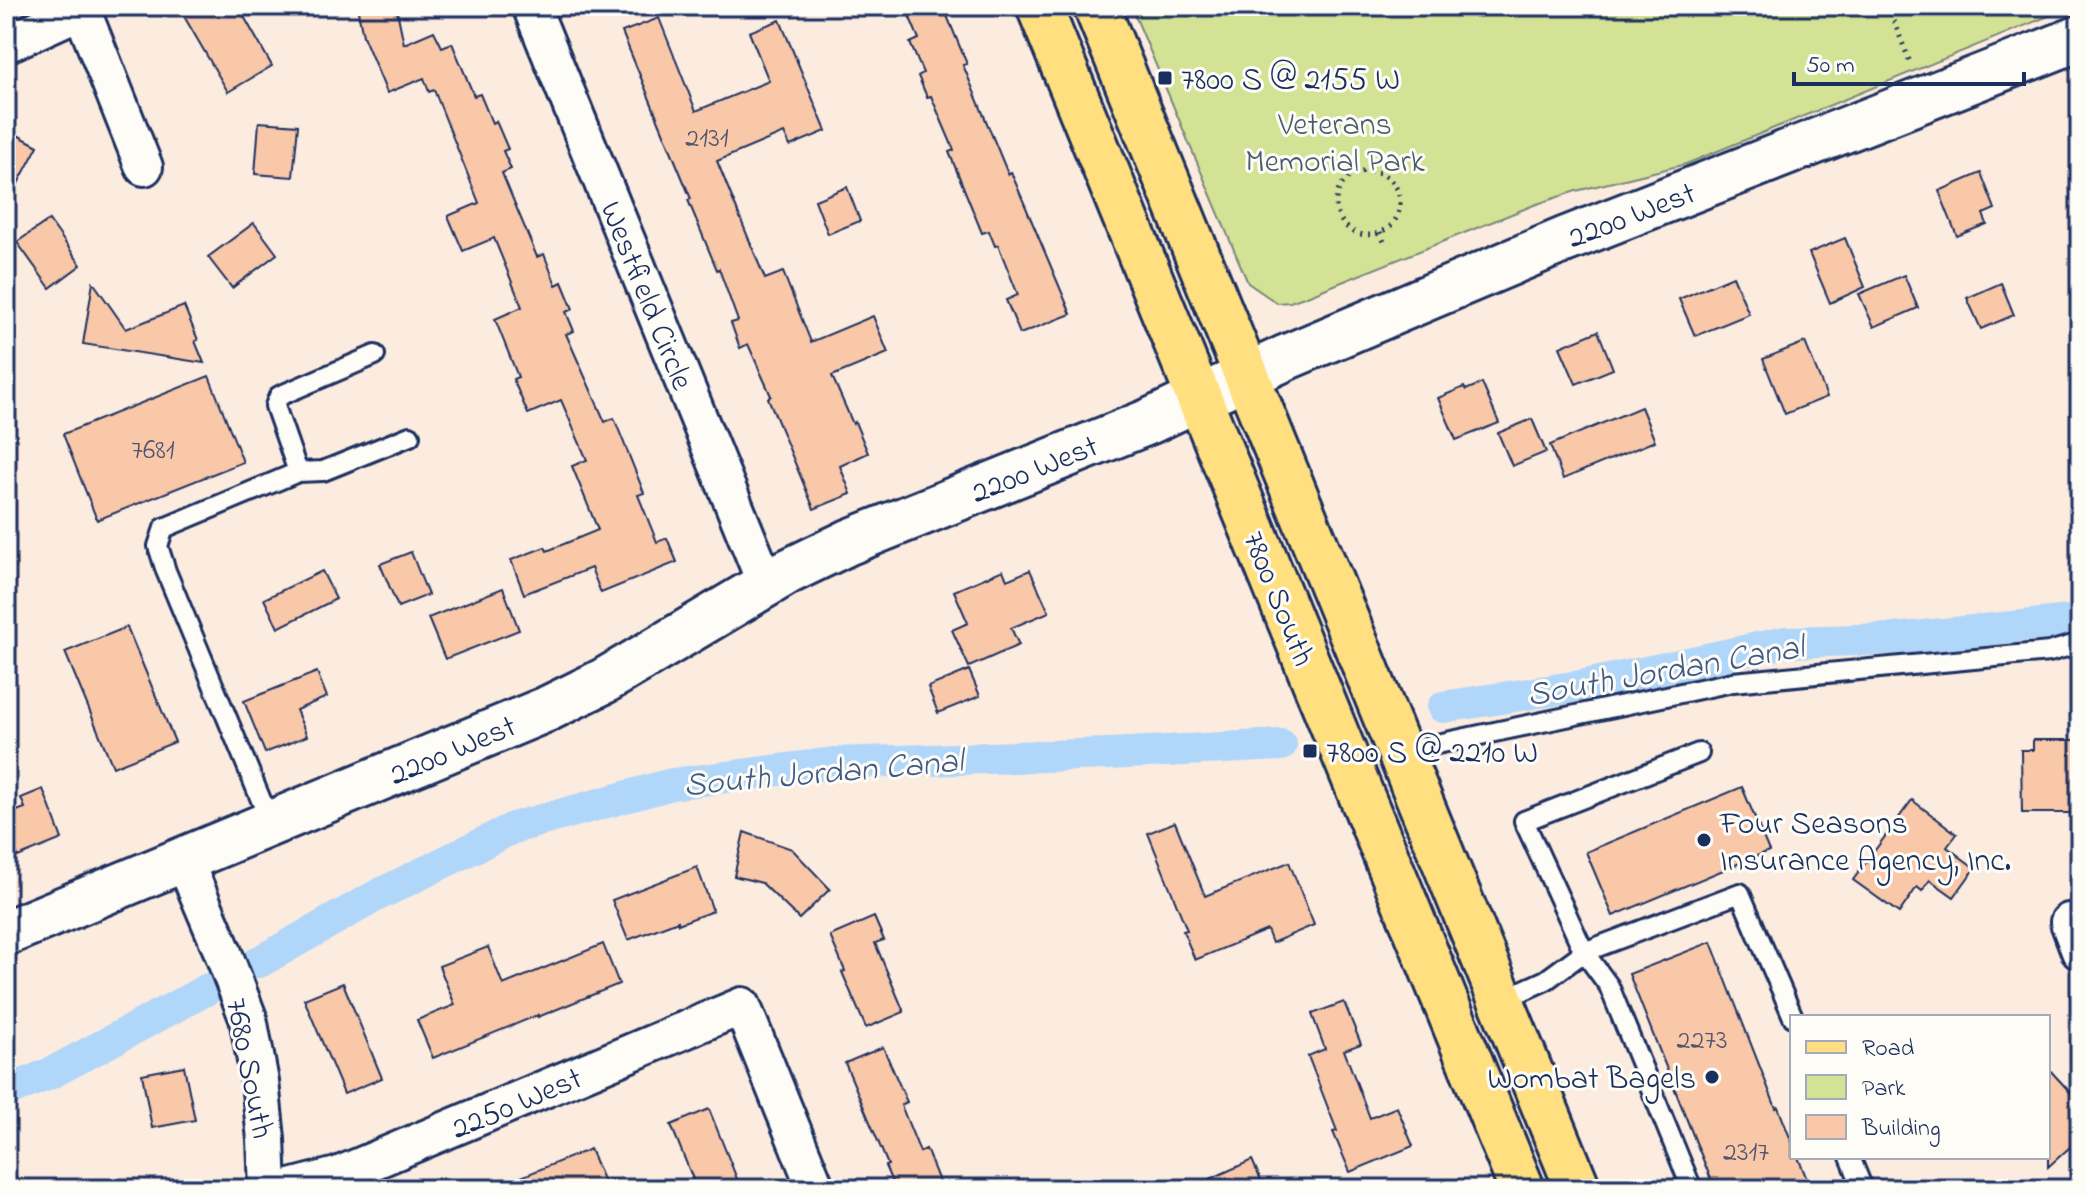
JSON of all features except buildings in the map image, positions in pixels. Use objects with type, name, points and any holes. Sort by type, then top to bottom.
[{"type":"main road","name":"7800 South","points":[[1039,6],[1522,1189]]},
{"type":"main road","name":"7800 South","points":[[1096,6],[1578,1189]]},
{"type":"street","name":"Westfield Circle","points":[[531,6],[766,584]]},
{"type":"street","points":[[6,44],[80,8],[144,167]]},
{"type":"street","name":"2200 West","points":[[6,933],[577,695],[766,584],[849,542],[1148,422],[1247,376],[1564,240],[2080,38]]},
{"type":"street","name":"7680 South","points":[[184,860],[248,1018],[260,1082],[268,1189]]},
{"type":"street","name":"2250 West","points":[[287,1189],[337,1176],[742,1006],[816,1189]]},
{"type":"lane","points":[[298,472],[275,406],[279,396],[375,355]]},
{"type":"lane","points":[[271,824],[166,571],[158,546],[164,528],[298,472],[323,471],[410,436]]},
{"type":"lane","points":[[1399,752],[1733,682],[2049,652],[2080,643]]},
{"type":"lane","points":[[1692,1189],[1609,986],[1584,952],[1524,821],[1699,753]]},
{"type":"lane","points":[[1502,1000],[1546,980],[1584,952],[1740,893],[1792,1015]]},
{"type":"lane","points":[[1851,1159],[1863,1189]]},
{"type":"path","points":[[1888,6],[1912,66]]},
{"type":"path","points":[[1371,171],[1390,180],[1396,188],[1399,209],[1389,227],[1380,232],[1370,235],[1350,230],[1337,213],[1335,202],[1342,183],[1360,172],[1371,171]]},
{"type":"path","points":[[1380,232],[1385,244]]},
{"type":"green space","name":"Veterans Memorial Park","points":[[1131,6],[2073,6],[1686,164],[1576,191],[1534,205],[1307,296],[1277,303],[1248,283]]},
{"type":"waterway","name":"South Jordan Canal","points":[[1443,707],[1586,685],[1786,642],[1894,639],[2080,620]]},
{"type":"waterway","name":"South Jordan Canal","points":[[259,962],[376,896],[513,828],[672,784],[833,763],[1281,745]]},
{"type":"waterway","name":"South Jordan Canal","points":[[6,1092],[51,1073],[208,989]]},
{"type":"place","name":"7800 S @ 2155 W","points":[[1165,78]]},
{"type":"place","name":"7800 S @ 2210 W","points":[[1310,751]]},
{"type":"place","name":"Four Seasons Insurance Agency, Inc.","points":[[1704,840]]},
{"type":"place","name":"Wombat Bagels","points":[[1712,1077]]}]
